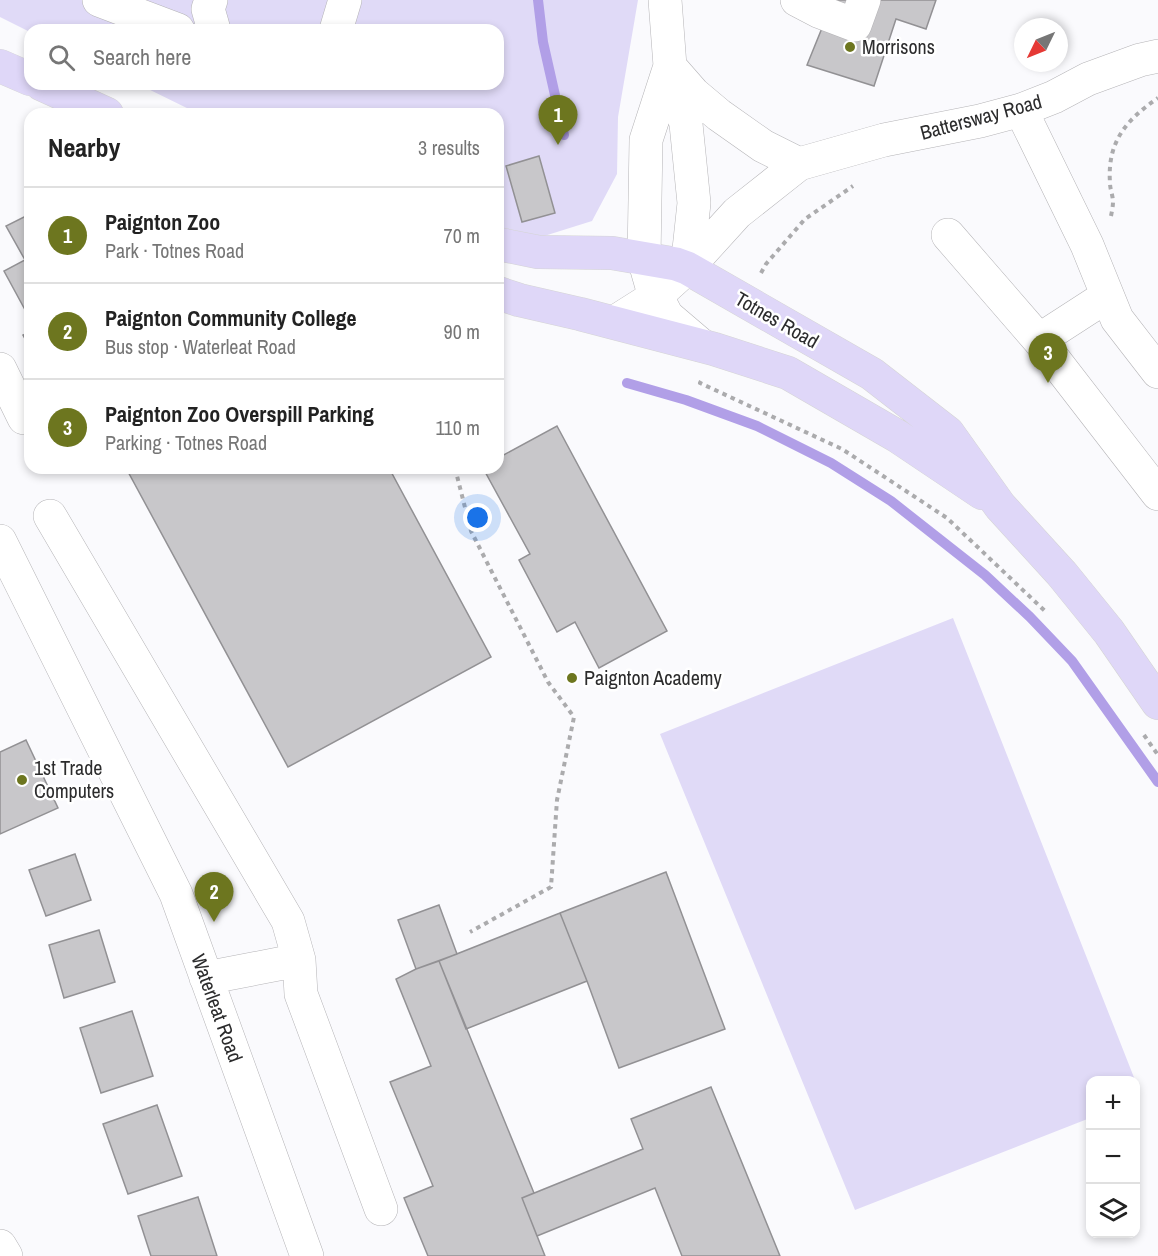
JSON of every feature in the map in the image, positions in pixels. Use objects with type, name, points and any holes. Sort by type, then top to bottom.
[{"type":"main road","points":[[0,66],[24,76]]},
{"type":"main road","points":[[54,90],[94,108]]},
{"type":"main road","name":"Totnes Road","points":[[504,245],[538,252],[612,253],[676,264],[687,268],[872,374],[948,432],[1000,506],[1062,574],[1109,632],[1158,703]]},
{"type":"main road","name":"Totnes Road","points":[[504,295],[701,345],[788,373],[897,436],[1000,506]]},
{"type":"street","points":[[99,0],[162,24]]},
{"type":"street","points":[[211,0],[208,9],[212,24]]},
{"type":"street","points":[[338,24],[345,0]]},
{"type":"street","points":[[665,0],[670,66],[686,124],[694,203],[687,268]]},
{"type":"street","points":[[797,0],[855,25],[864,0]]},
{"type":"street","name":"Battersway Road","points":[[615,322],[656,296],[687,268],[737,213],[799,164],[884,140],[980,121],[1021,110],[1054,97],[1088,79],[1140,60],[1158,56]]},
{"type":"street","points":[[670,66],[694,94],[719,115],[762,146],[799,164]]},
{"type":"street","points":[[670,66],[646,140],[644,259],[652,287],[667,316],[701,345]]},
{"type":"street","points":[[1021,110],[1083,236],[1117,319],[1158,372]]},
{"type":"street","points":[[948,235],[1039,340],[1158,494]]},
{"type":"street","points":[[1039,340],[1107,296]]},
{"type":"street","points":[[0,369],[24,418]]},
{"type":"street","points":[[50,516],[288,921],[299,960],[301,994],[381,1209]]},
{"type":"street","name":"Waterleat Road","points":[[0,540],[176,894],[307,1256]]},
{"type":"street","points":[[206,978],[299,960]]},
{"type":"street","points":[[0,1246],[6,1256]]},
{"type":"path","points":[[1083,236],[1100,229],[1111,216],[1113,201],[1110,163],[1114,143],[1125,127],[1158,98]]},
{"type":"path","points":[[457,474],[471,531],[548,682],[574,717],[557,800],[551,887],[470,932]]},
{"type":"shaded area","points":[[0,0],[638,0],[618,117],[617,174],[592,221],[541,237],[504,228],[504,108],[187,108],[150,90],[504,90],[504,24],[24,24],[24,29],[0,17]]},
{"type":"shaded area","points":[[953,618],[1133,1076],[1086,1076],[1086,1120],[855,1210],[660,734]]},
{"type":"building","name":"Morrisons","points":[[823,0],[936,0],[926,29],[896,19],[874,86],[807,65],[822,28]]},
{"type":"building","points":[[539,156],[555,213],[522,222],[506,166]]},
{"type":"building","points":[[24,217],[24,258],[6,226]]},
{"type":"building","points":[[24,261],[24,308],[4,271]]},
{"type":"building","points":[[557,426],[667,631],[599,668],[575,622],[557,632],[519,560],[530,554],[486,474],[504,474],[504,455]]},
{"type":"building","points":[[129,474],[392,474],[491,657],[288,767]]},
{"type":"building","name":"1st Trade Computers","points":[[26,740],[58,808],[0,834],[0,752]]},
{"type":"building","points":[[75,854],[91,900],[46,916],[29,870]]},
{"type":"building","points":[[666,872],[725,1029],[619,1068],[560,913]]},
{"type":"building","points":[[439,905],[457,954],[416,969],[398,920]]},
{"type":"building","points":[[560,913],[587,981],[466,1029],[439,961]]},
{"type":"building","points":[[99,930],[115,982],[64,998],[49,945]]},
{"type":"building","points":[[439,961],[534,1193],[522,1198],[545,1256],[428,1256],[404,1198],[433,1186],[390,1082],[431,1066],[396,979]]},
{"type":"building","points":[[132,1011],[153,1076],[101,1093],[80,1028]]},
{"type":"building","points":[[711,1087],[780,1256],[682,1256],[655,1188],[537,1236],[522,1198],[643,1149],[631,1119]]},
{"type":"building","points":[[157,1105],[182,1176],[128,1194],[103,1124]]},
{"type":"building","points":[[198,1197],[217,1256],[151,1256],[138,1216]]},
{"type":"waterway","points":[[538,0],[543,42],[564,135]]},
{"type":"waterway","points":[[627,383],[686,400],[757,426],[831,463],[891,501],[985,575],[1072,661],[1158,782]]},
{"type":"place","name":"Morrisons","points":[[850,47]]},
{"type":"place","name":"Paignton Zoo","points":[[558,145]]},
{"type":"place","name":"Paignton Zoo Overspill Parking","points":[[1048,383]]},
{"type":"place","name":"Paignton Academy","points":[[572,678]]},
{"type":"place","name":"1st Trade Computers","points":[[22,780]]},
{"type":"place","name":"Paignton Community College","points":[[214,922]]}]
